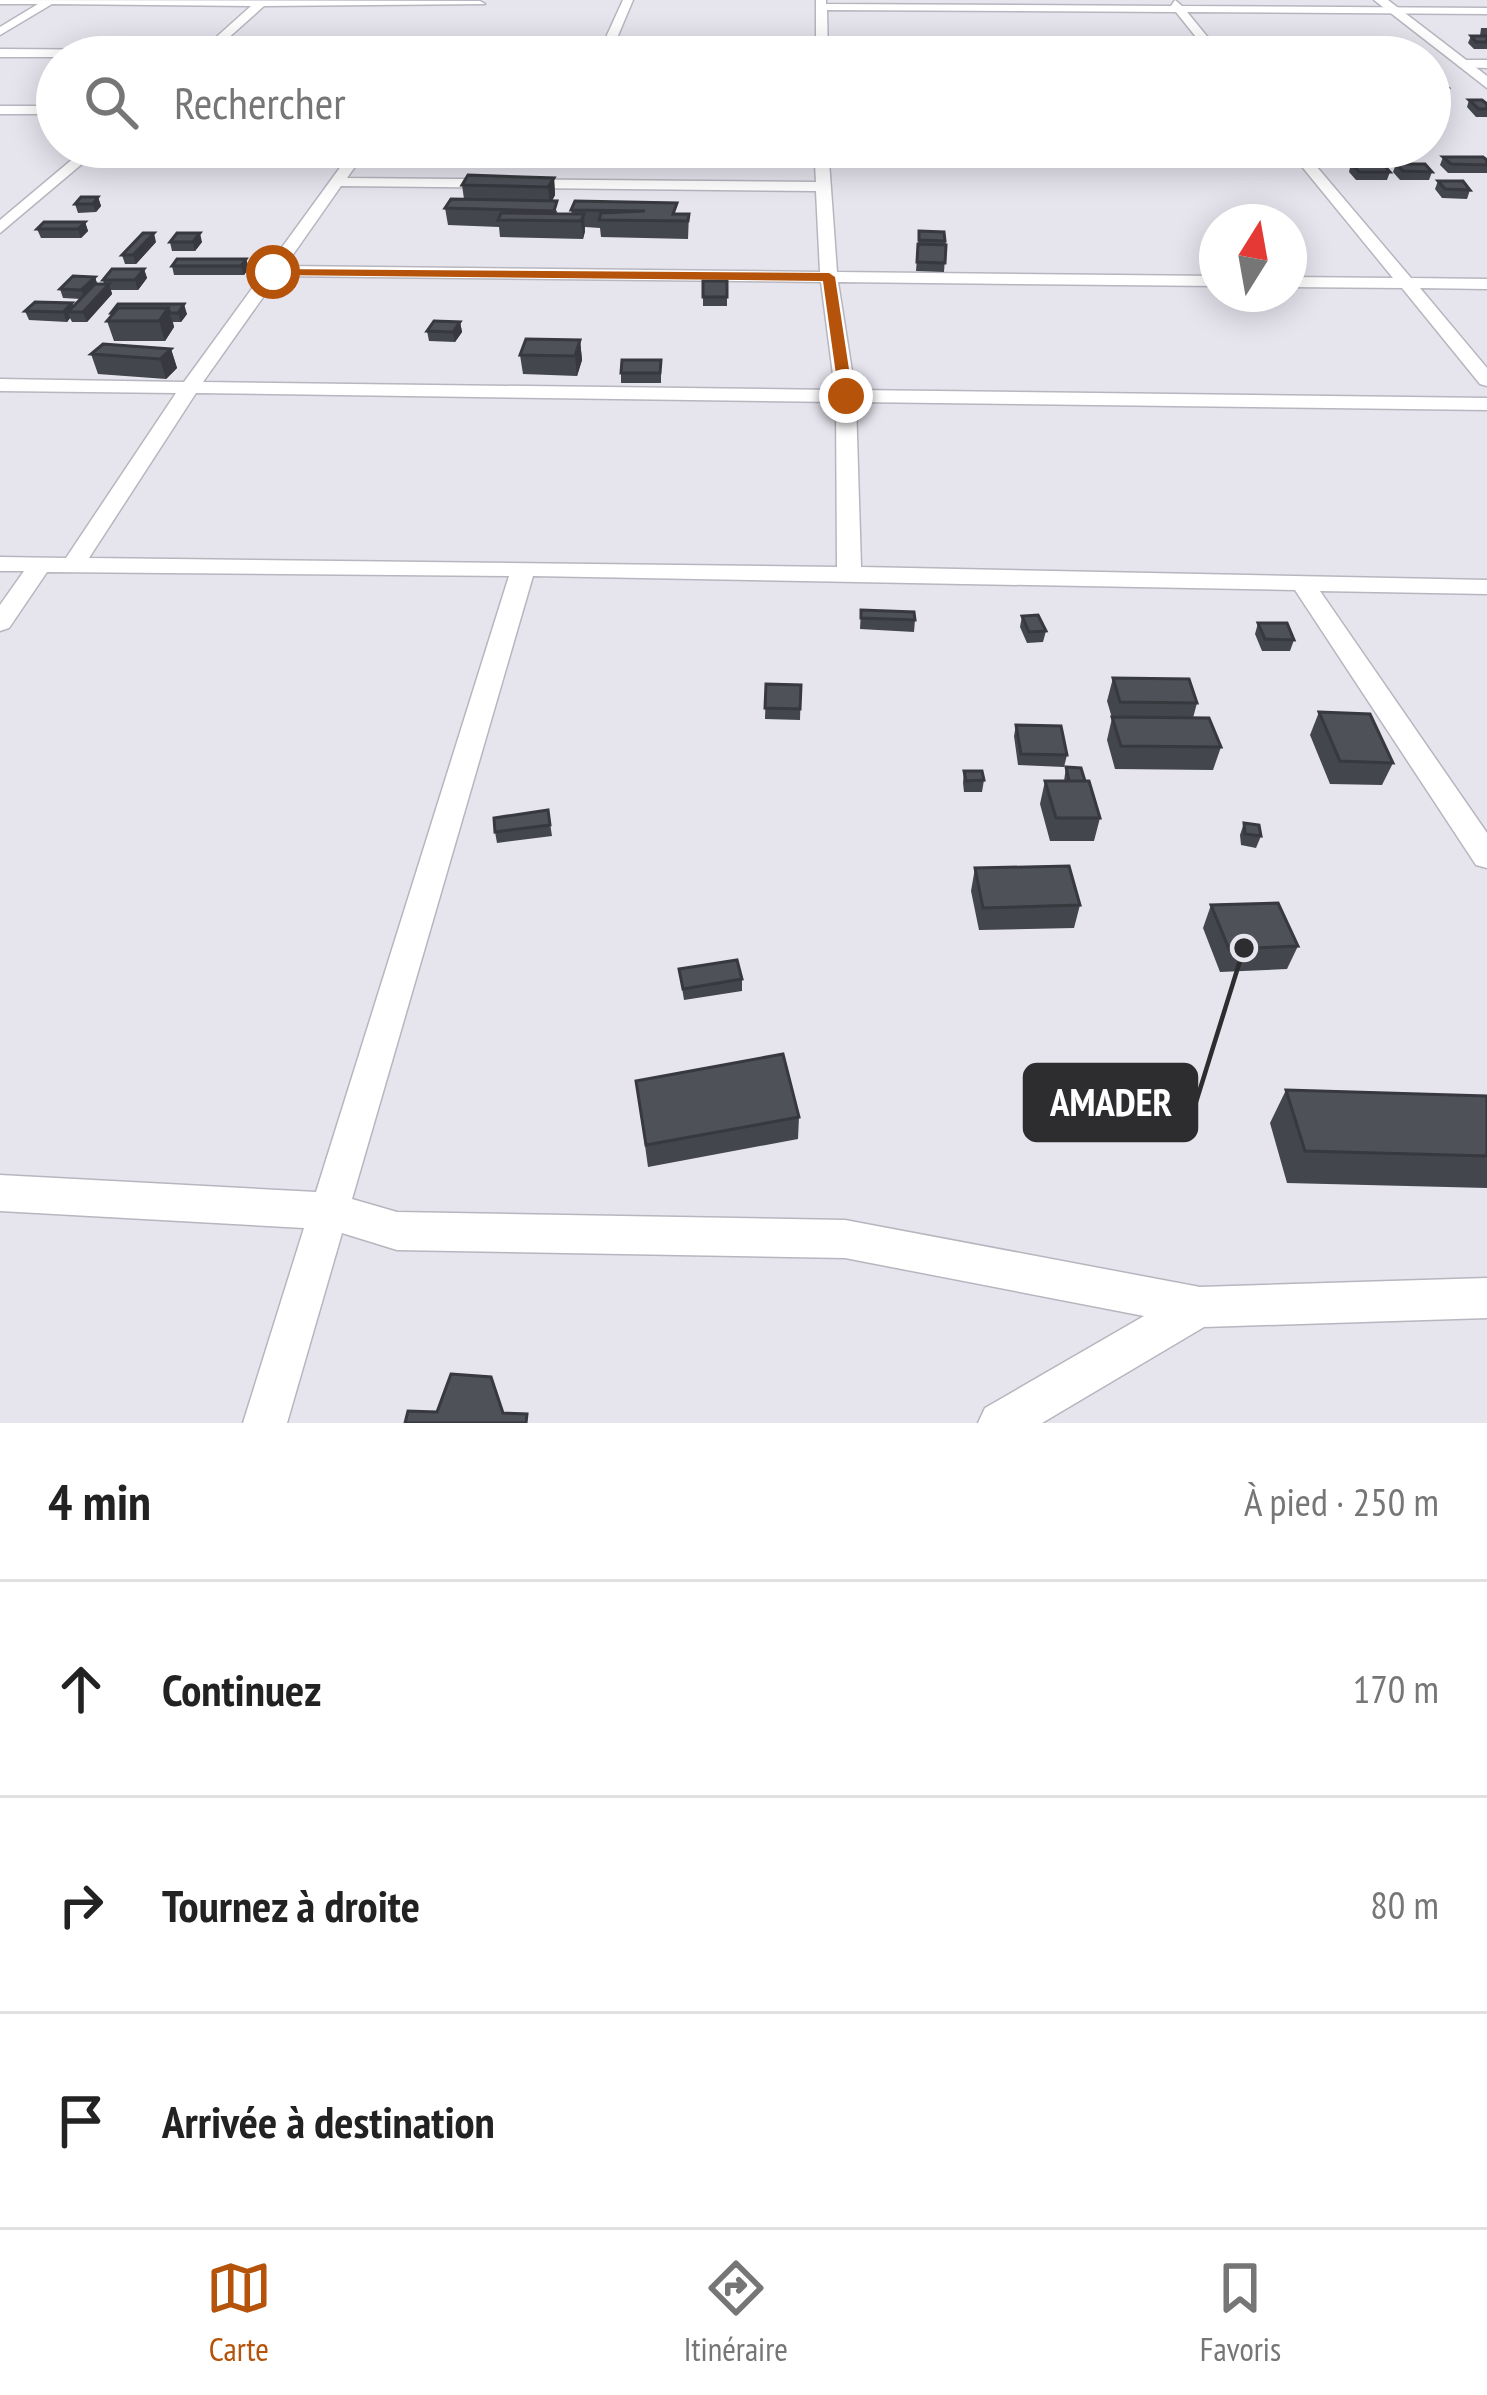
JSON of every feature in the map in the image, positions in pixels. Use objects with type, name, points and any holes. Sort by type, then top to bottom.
[{"type":"street","points":[[613,36],[628,0]]},
{"type":"street","points":[[1380,0],[1428,36]]},
{"type":"street","points":[[0,1],[479,4]]},
{"type":"street","points":[[0,32],[52,1]]},
{"type":"street","points":[[223,36],[263,1]]},
{"type":"street","points":[[822,36],[821,4],[1487,11]]},
{"type":"street","points":[[1175,5],[1201,36]]},
{"type":"street","points":[[0,53],[36,53]]},
{"type":"street","points":[[1451,54],[1487,82]]},
{"type":"street","points":[[1451,64],[1487,64]]},
{"type":"street","points":[[0,110],[36,110]]},
{"type":"street","points":[[0,228],[70,168]]},
{"type":"street","points":[[73,565],[190,387],[347,168]]},
{"type":"street","points":[[822,168],[829,277],[846,396],[849,575]]},
{"type":"street","points":[[1310,168],[1487,380]]},
{"type":"street","points":[[337,182],[822,188]]},
{"type":"street","points":[[273,272],[1199,281]]},
{"type":"street","points":[[1307,282],[1487,284]]},
{"type":"street","points":[[0,385],[1487,404]]},
{"type":"street","points":[[0,564],[1487,587]]},
{"type":"street","points":[[0,622],[40,565]]},
{"type":"street","points":[[265,1423],[523,569]]},
{"type":"street","points":[[1303,584],[1487,857]]},
{"type":"street","points":[[0,1193],[329,1211],[397,1231],[845,1240],[1200,1306],[1487,1298]]},
{"type":"street","points":[[1000,1423],[1200,1306]]},
{"type":"building","points":[[1469,100],[1482,100],[1487,109],[1479,109]]},
{"type":"building","points":[[1451,157],[1483,157],[1487,165],[1451,164]]},
{"type":"building","points":[[1355,168],[1390,172],[1359,172]]},
{"type":"building","points":[[1400,168],[1432,172],[1403,171]]},
{"type":"building","points":[[468,175],[554,178],[548,187],[462,185]]},
{"type":"building","points":[[1438,181],[1463,181],[1470,190],[1445,189]]},
{"type":"building","points":[[81,197],[98,197],[93,204],[75,204]]},
{"type":"building","points":[[451,199],[557,201],[554,211],[445,208]]},
{"type":"building","points":[[575,201],[677,203],[673,214],[689,214],[688,221],[599,220],[601,213],[645,211],[571,210]]},
{"type":"building","points":[[501,213],[584,214],[581,221],[498,220]]},
{"type":"building","points":[[44,222],[85,222],[78,229],[37,229]]},
{"type":"building","points":[[919,231],[944,232],[945,241],[919,240]]},
{"type":"building","points":[[143,233],[154,233],[133,255],[122,255]]},
{"type":"building","points":[[177,233],[200,233],[193,242],[170,242]]},
{"type":"building","points":[[918,244],[946,245],[945,263],[917,262]]},
{"type":"building","points":[[177,259],[246,259],[241,266],[172,266]]},
{"type":"building","points":[[112,269],[144,269],[135,280],[103,280]]},
{"type":"building","points":[[73,276],[95,277],[81,290],[60,289]]},
{"type":"building","points":[[703,281],[727,281],[727,297],[703,297]]},
{"type":"building","points":[[95,284],[109,284],[83,312],[68,312]]},
{"type":"building","points":[[35,302],[72,303],[63,312],[25,311]]},
{"type":"building","points":[[118,304],[184,304],[178,313],[168,308],[118,308],[111,313]]},
{"type":"building","points":[[118,308],[168,308],[159,321],[107,321]]},
{"type":"building","points":[[434,321],[460,322],[453,332],[427,331]]},
{"type":"building","points":[[526,339],[580,340],[575,356],[520,355]]},
{"type":"building","points":[[103,344],[171,349],[160,359],[91,354]]},
{"type":"building","points":[[622,360],[661,360],[660,373],[621,373]]},
{"type":"building","points":[[861,610],[914,612],[915,620],[861,618]]},
{"type":"building","points":[[1038,615],[1046,631],[1029,632],[1022,616]]},
{"type":"building","points":[[1258,623],[1287,623],[1294,640],[1265,639]]},
{"type":"building","points":[[1113,678],[1189,679],[1197,703],[1120,702]]},
{"type":"building","points":[[766,684],[801,685],[800,709],[765,708]]},
{"type":"building","points":[[1319,712],[1370,714],[1393,763],[1340,761]]},
{"type":"building","points":[[1112,717],[1209,718],[1221,747],[1121,746]]},
{"type":"building","points":[[1016,725],[1061,726],[1067,755],[1021,754]]},
{"type":"building","points":[[1066,767],[1081,768],[1085,781],[1069,781]]},
{"type":"building","points":[[964,771],[982,771],[984,780],[966,781]]},
{"type":"building","points":[[1045,781],[1089,781],[1100,818],[1056,818]]},
{"type":"building","points":[[548,810],[550,825],[495,832],[494,818]]},
{"type":"building","points":[[1244,823],[1259,825],[1261,836],[1245,834]]},
{"type":"building","points":[[1069,866],[1080,905],[983,908],[975,868]]},
{"type":"building","points":[[1278,903],[1298,946],[1229,949],[1211,905]]},
{"type":"building","points":[[737,960],[742,979],[683,989],[679,969]]},
{"type":"building","points":[[783,1054],[799,1117],[646,1145],[636,1081]]},
{"type":"building","points":[[1286,1090],[1487,1096],[1487,1156],[1305,1151]]},
{"type":"building","points":[[451,1374],[491,1377],[503,1413],[527,1414],[526,1423],[405,1423],[408,1411],[437,1412]]},
{"type":"place","name":"AMADER","points":[[1244,948]]},
{"type":"route","points":[[273,272],[829,277],[846,396]]}]
